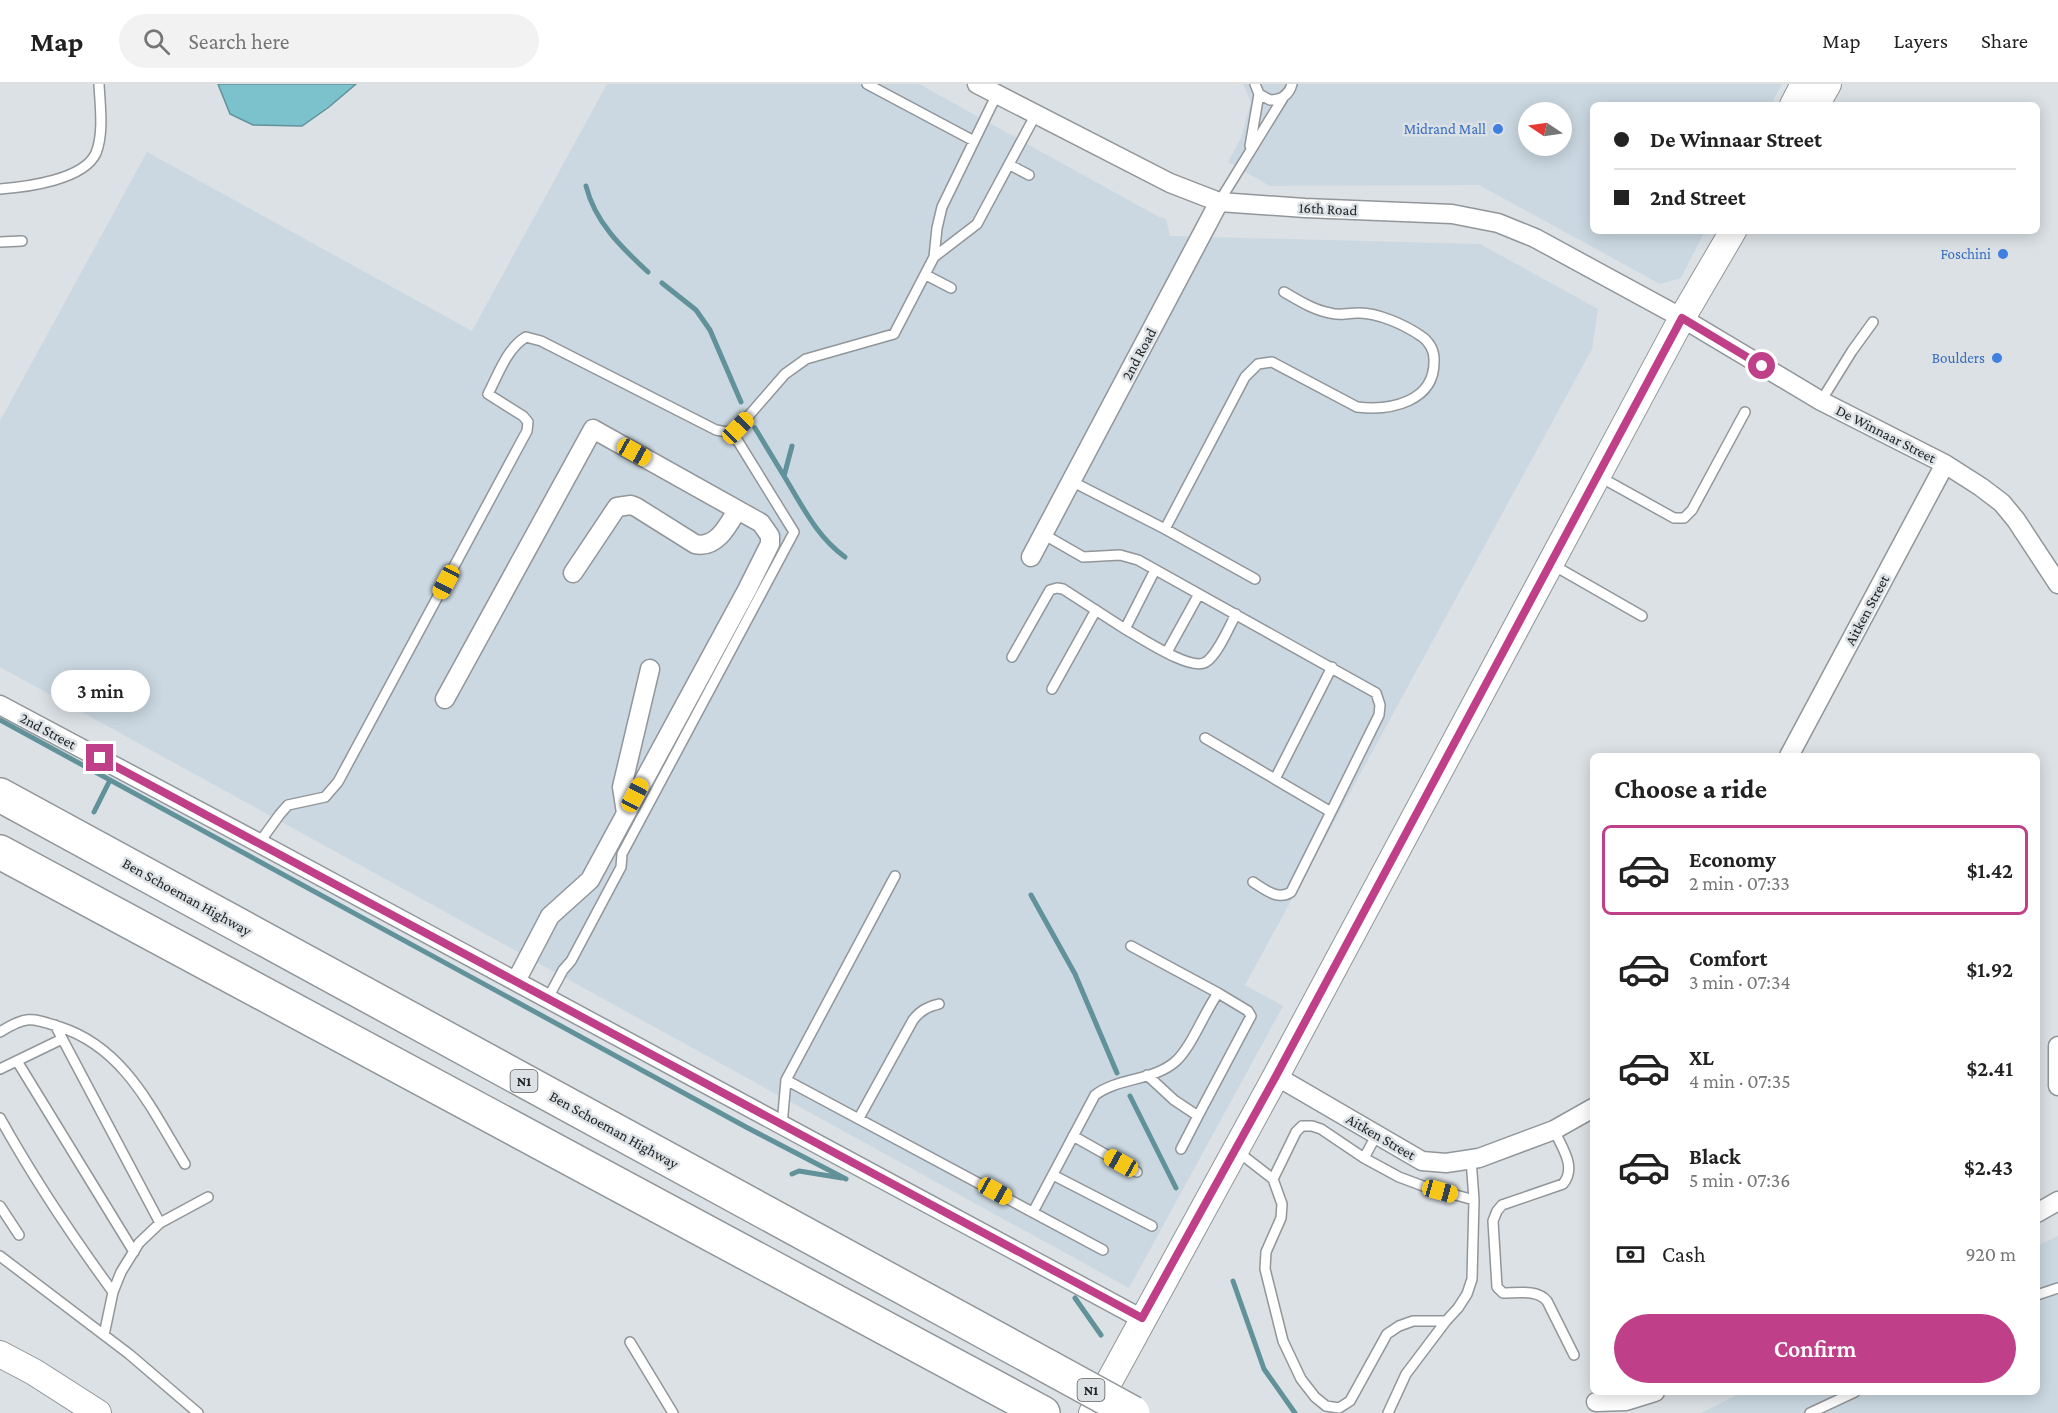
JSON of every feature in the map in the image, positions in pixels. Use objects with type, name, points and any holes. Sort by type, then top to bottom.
[{"type":"highway","name":"Ben Schoeman Highway","points":[[0,795],[1133,1413]]},
{"type":"highway","points":[[0,852],[1035,1409]]},
{"type":"main road","points":[[1803,94],[1828,84]]},
{"type":"main road","points":[[1092,1413],[1276,1076],[1682,318],[1731,234]]},
{"type":"main road","points":[[0,1354],[34,1372],[98,1413]]},
{"type":"street","name":"16th Road","points":[[977,84],[1170,183],[1220,202],[1452,214],[1498,224],[1535,238],[1682,318]]},
{"type":"street","name":"2nd Road","points":[[1031,557],[1220,202]]},
{"type":"street","name":"De Winnaar Street","points":[[1682,318],[1821,401],[1945,464],[1982,487],[2002,503],[2016,520],[2058,584]]},
{"type":"street","points":[[445,699],[593,429],[761,523],[770,536],[770,544],[747,590],[590,880],[550,916],[516,981]]},
{"type":"street","name":"Aitken Street","points":[[1791,753],[1945,464]]},
{"type":"street","points":[[573,573],[617,507],[630,505],[636,507],[695,544],[703,546],[727,528],[736,510]]},
{"type":"street","points":[[626,813],[622,787],[650,669]]},
{"type":"street","name":"2nd Street","points":[[0,705],[1142,1318]]},
{"type":"street","points":[[2058,1047],[2058,1086]]},
{"type":"street","name":"Aitken Street","points":[[1276,1076],[1377,1134],[1417,1171],[1446,1163],[1471,1160],[1554,1130],[1590,1110]]},
{"type":"street","points":[[2040,1211],[2058,1201]]},
{"type":"street","points":[[1596,1402],[1626,1401],[1645,1395]]},
{"type":"lane","points":[[0,189],[24,187],[60,178],[81,169],[89,162],[98,144],[99,84]]},
{"type":"lane","points":[[867,84],[974,141]]},
{"type":"lane","points":[[1255,84],[1259,94],[1270,100],[1283,98]]},
{"type":"lane","name":"2nd Road","points":[[1220,202],[1292,84]]},
{"type":"lane","points":[[260,843],[288,805],[325,797],[338,782],[522,442],[528,422],[523,416],[488,394],[510,353],[521,340],[526,337],[541,341],[716,430],[727,432],[738,428],[785,374],[806,359],[894,334],[934,257],[942,207],[997,94]]},
{"type":"lane","name":"2nd Road","points":[[1249,152],[1259,94]]},
{"type":"lane","points":[[934,257],[977,224],[1036,114]]},
{"type":"lane","points":[[1010,165],[1029,175]]},
{"type":"lane","points":[[0,242],[22,241]]},
{"type":"lane","points":[[926,275],[951,288]]},
{"type":"lane","points":[[1165,529],[1245,377],[1258,364],[1272,362],[1357,407],[1370,409],[1388,407],[1411,400],[1428,387],[1435,370],[1434,354],[1429,343],[1422,336],[1381,316],[1328,313],[1284,292]]},
{"type":"lane","points":[[1821,401],[1873,322]]},
{"type":"lane","points":[[1598,476],[1674,519],[1684,518],[1692,510],[1745,412]]},
{"type":"lane","points":[[548,998],[563,970],[571,961],[621,867],[622,854],[794,532],[731,430]]},
{"type":"lane","points":[[1071,481],[1165,529],[1255,579]]},
{"type":"lane","points":[[1043,534],[1083,557],[1120,555],[1138,560],[1376,693],[1380,705],[1379,715],[1291,892],[1285,896],[1278,895],[1253,882]]},
{"type":"lane","points":[[1550,564],[1642,616]]},
{"type":"lane","points":[[1125,628],[1155,570]]},
{"type":"lane","points":[[1012,657],[1050,590],[1056,588],[1064,589],[1167,652],[1188,662],[1201,664],[1214,655],[1236,614]]},
{"type":"lane","points":[[1167,652],[1199,594]]},
{"type":"lane","points":[[1052,689],[1096,610]]},
{"type":"lane","points":[[1275,779],[1332,667]]},
{"type":"lane","points":[[1205,738],[1331,812]]},
{"type":"lane","points":[[782,1125],[786,1080],[895,876]]},
{"type":"lane","points":[[1131,946],[1218,993],[1248,1011],[1251,1016],[1181,1149]]},
{"type":"lane","points":[[1033,1212],[1095,1095],[1105,1088],[1147,1075],[1176,1061],[1218,993]]},
{"type":"lane","points":[[859,1118],[913,1020],[927,1007],[939,1005]]},
{"type":"lane","points":[[0,1032],[20,1021],[43,1020],[95,1043],[117,1062],[137,1087],[185,1164]]},
{"type":"lane","points":[[55,1025],[160,1223]]},
{"type":"lane","points":[[0,1070],[62,1039]]},
{"type":"lane","points":[[17,1061],[134,1252]]},
{"type":"lane","points":[[1147,1075],[1173,1100],[1198,1116]]},
{"type":"lane","points":[[786,1080],[1103,1250]]},
{"type":"lane","points":[[0,1118],[78,1245],[113,1292]]},
{"type":"lane","points":[[1273,1179],[1296,1132],[1302,1126],[1311,1126],[1321,1129],[1364,1158],[1417,1171],[1474,1200]]},
{"type":"lane","points":[[1554,1130],[1570,1166],[1569,1176],[1563,1184],[1502,1205],[1497,1211],[1493,1221],[1497,1287],[1503,1293],[1542,1295],[1574,1355]]},
{"type":"lane","points":[[1364,1158],[1377,1134]]},
{"type":"lane","points":[[1073,1136],[1137,1172]]},
{"type":"lane","points":[[1235,1150],[1273,1179],[1282,1204],[1281,1218],[1266,1252],[1264,1269],[1283,1341],[1292,1363],[1300,1379],[1320,1402],[1326,1406],[1339,1408],[1350,1401],[1387,1334],[1399,1326],[1413,1321],[1446,1321]]},
{"type":"lane","points":[[1388,1413],[1406,1374],[1458,1308],[1467,1294],[1472,1279],[1474,1200],[1471,1160]]},
{"type":"lane","points":[[1053,1174],[1152,1226]]},
{"type":"lane","points":[[104,1335],[113,1292],[120,1272],[139,1243],[160,1223],[208,1197]]},
{"type":"lane","points":[[0,1206],[19,1236]]},
{"type":"lane","points":[[0,1256],[104,1335],[198,1413]]},
{"type":"lane","points":[[2040,1294],[2058,1288]]},
{"type":"lane","points":[[630,1342],[673,1413]]},
{"type":"lane","points":[[1810,1413],[1849,1395]]},
{"type":"shaded area","points":[[607,84],[919,84],[1166,219],[1170,236],[1480,244],[1598,309],[1592,349],[1245,985],[1283,1006],[1129,1288],[0,667],[0,421],[147,152],[472,331]]},
{"type":"shaded area","points":[[1243,84],[1782,84],[1773,102],[1590,102],[1590,234],[1703,234],[1681,278],[1660,284],[1479,185],[1270,186],[1228,162],[1241,138],[1251,102]]},
{"type":"shaded area","points":[[2058,1236],[2058,1413],[1701,1413],[1737,1395],[2040,1395],[2040,1245]]},
{"type":"water","points":[[218,84],[356,84],[302,126],[253,125],[230,114]]},
{"type":"waterway","points":[[586,186],[602,222],[648,272]]},
{"type":"waterway","points":[[662,283],[696,310],[710,330],[741,402]]},
{"type":"waterway","points":[[755,428],[784,476]]},
{"type":"waterway","points":[[792,446],[784,476],[818,530],[845,557]]},
{"type":"waterway","points":[[0,720],[746,1127],[846,1179]]},
{"type":"waterway","points":[[94,812],[110,780]]},
{"type":"waterway","points":[[1031,895],[1075,974],[1117,1073]]},
{"type":"waterway","points":[[1130,1096],[1176,1188]]},
{"type":"waterway","points":[[792,1174],[799,1171],[842,1178]]},
{"type":"waterway","points":[[1233,1281],[1264,1369],[1295,1413]]},
{"type":"waterway","points":[[1075,1298],[1101,1335]]},
{"type":"place","name":"Midrand Mall","points":[[1498,129]]},
{"type":"place","name":"Foschini","points":[[2003,254]]},
{"type":"place","name":"Boulders","points":[[1997,358]]},
{"type":"route","points":[[100,758],[1142,1318],[1276,1076],[1682,318],[1762,366]]}]
